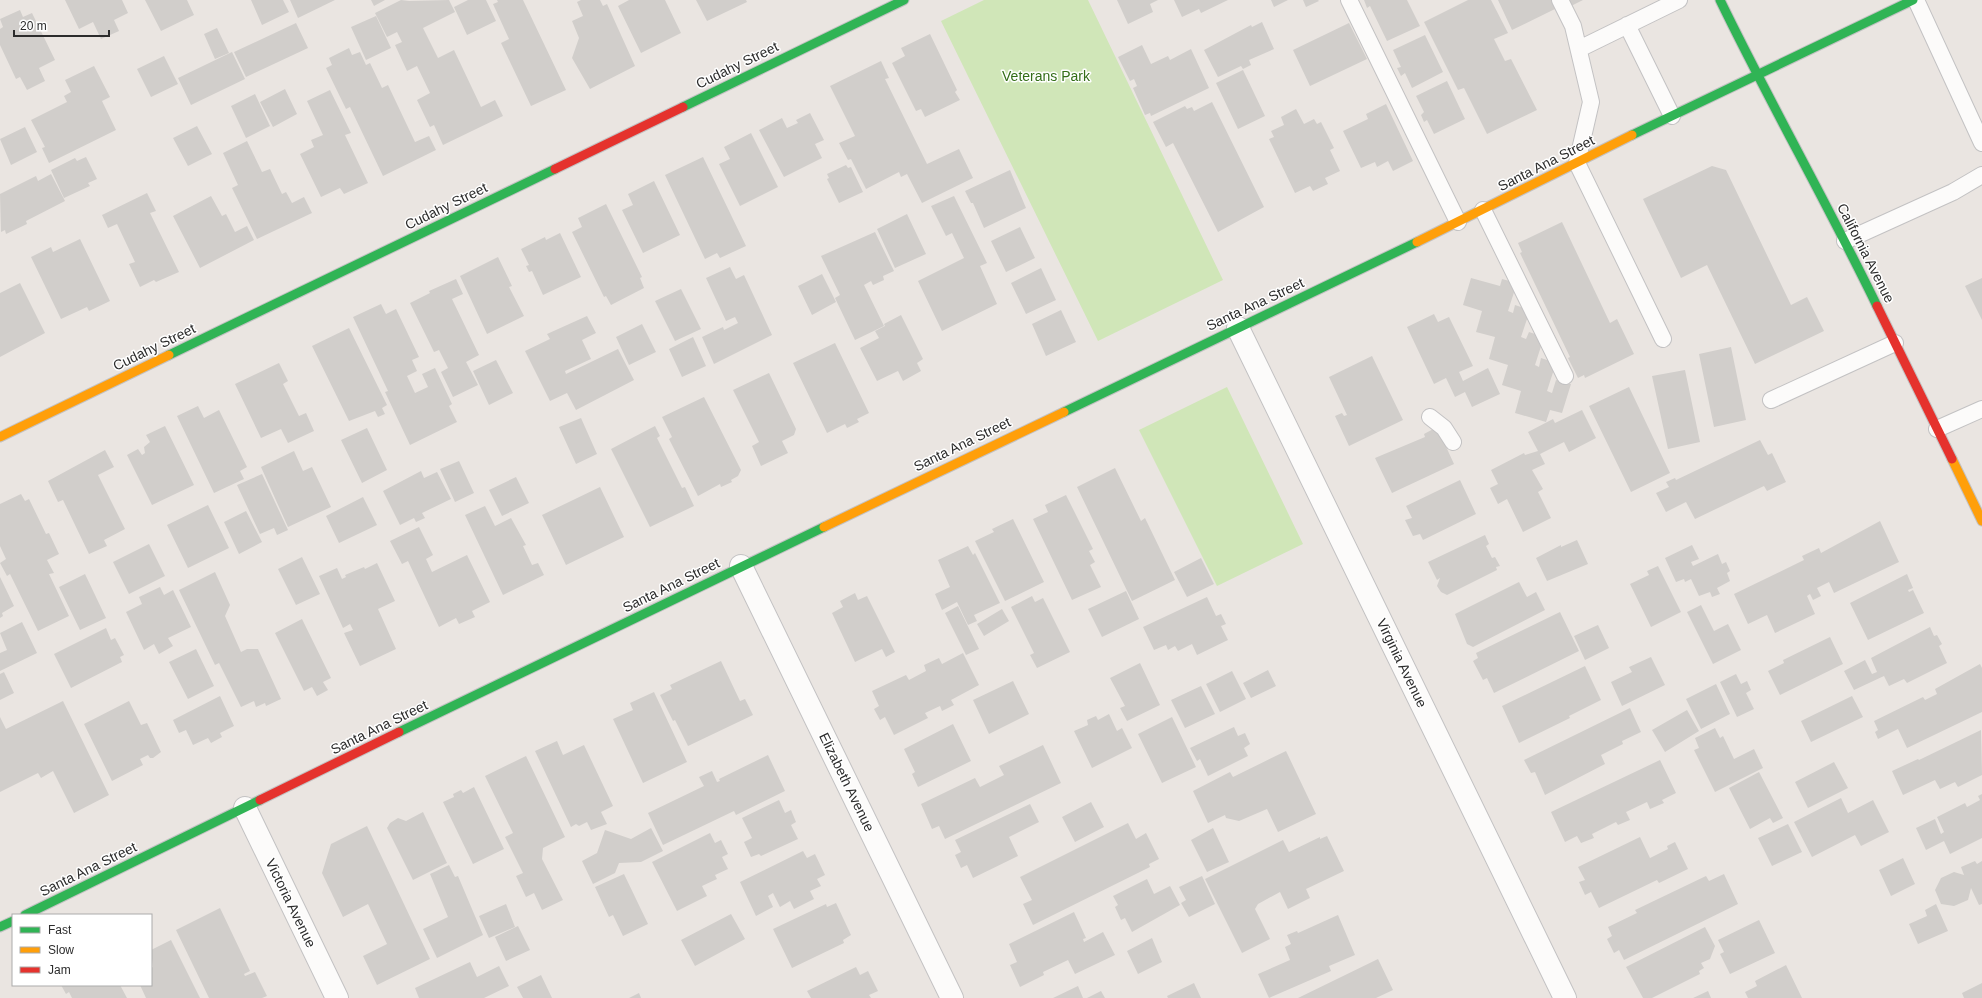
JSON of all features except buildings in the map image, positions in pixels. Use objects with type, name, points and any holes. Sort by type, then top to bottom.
[{"type":"street","name":"Cudahy Street","points":[[0,437],[904,0]]},
{"type":"street","name":"California Avenue","points":[[1720,0],[1757,76],[1846,241],[1982,521]]},
{"type":"street","name":"Santa Ana Street","points":[[27,914],[741,566],[1483,210],[1672,116],[1913,0]]},
{"type":"street","name":"Virginia Avenue","points":[[1238,328],[1565,998]]},
{"type":"street","name":"Elizabeth Avenue","points":[[741,566],[952,998]]},
{"type":"street","name":"Victoria Avenue","points":[[245,808],[337,998]]},
{"type":"street","points":[[0,927],[12,921]]},
{"type":"lane","points":[[1349,0],[1458,222]]},
{"type":"lane","points":[[1560,0],[1573,26],[1591,102],[1577,163],[1663,339]]},
{"type":"lane","points":[[1579,49],[1679,0]]},
{"type":"lane","points":[[1916,0],[1982,143]]},
{"type":"lane","points":[[1627,25],[1672,116]]},
{"type":"lane","points":[[1846,241],[1953,192],[1982,175]]},
{"type":"lane","points":[[1483,210],[1565,376]]},
{"type":"lane","points":[[1771,400],[1895,343]]},
{"type":"lane","points":[[1937,429],[1982,409]]},
{"type":"lane","points":[[1430,417],[1444,428],[1453,442]]},
{"type":"green space","name":"Veterans Park","points":[[984,0],[1088,0],[1223,280],[1098,341],[941,21]]},
{"type":"green space","points":[[1227,387],[1303,544],[1217,586],[1139,430]]},
{"type":"traffic: fast","points":[[683,107],[904,0]]},
{"type":"traffic: fast","points":[[1720,0],[1877,306]]},
{"type":"traffic: fast","points":[[1632,135],[1913,0]]},
{"type":"traffic: fast","points":[[169,355],[555,169]]},
{"type":"traffic: fast","points":[[1064,412],[1417,242]]},
{"type":"traffic: fast","points":[[399,732],[824,527]]},
{"type":"traffic: fast","points":[[27,914],[260,800]]},
{"type":"traffic: fast","points":[[0,927],[12,921]]},
{"type":"traffic: slow","points":[[1417,242],[1632,135]]},
{"type":"traffic: slow","points":[[0,437],[169,355]]},
{"type":"traffic: slow","points":[[824,527],[1064,412]]},
{"type":"traffic: slow","points":[[1952,459],[1982,521]]},
{"type":"traffic: jam","points":[[555,169],[683,107]]},
{"type":"traffic: jam","points":[[1877,306],[1952,459]]},
{"type":"traffic: jam","points":[[260,800],[399,732]]}]
